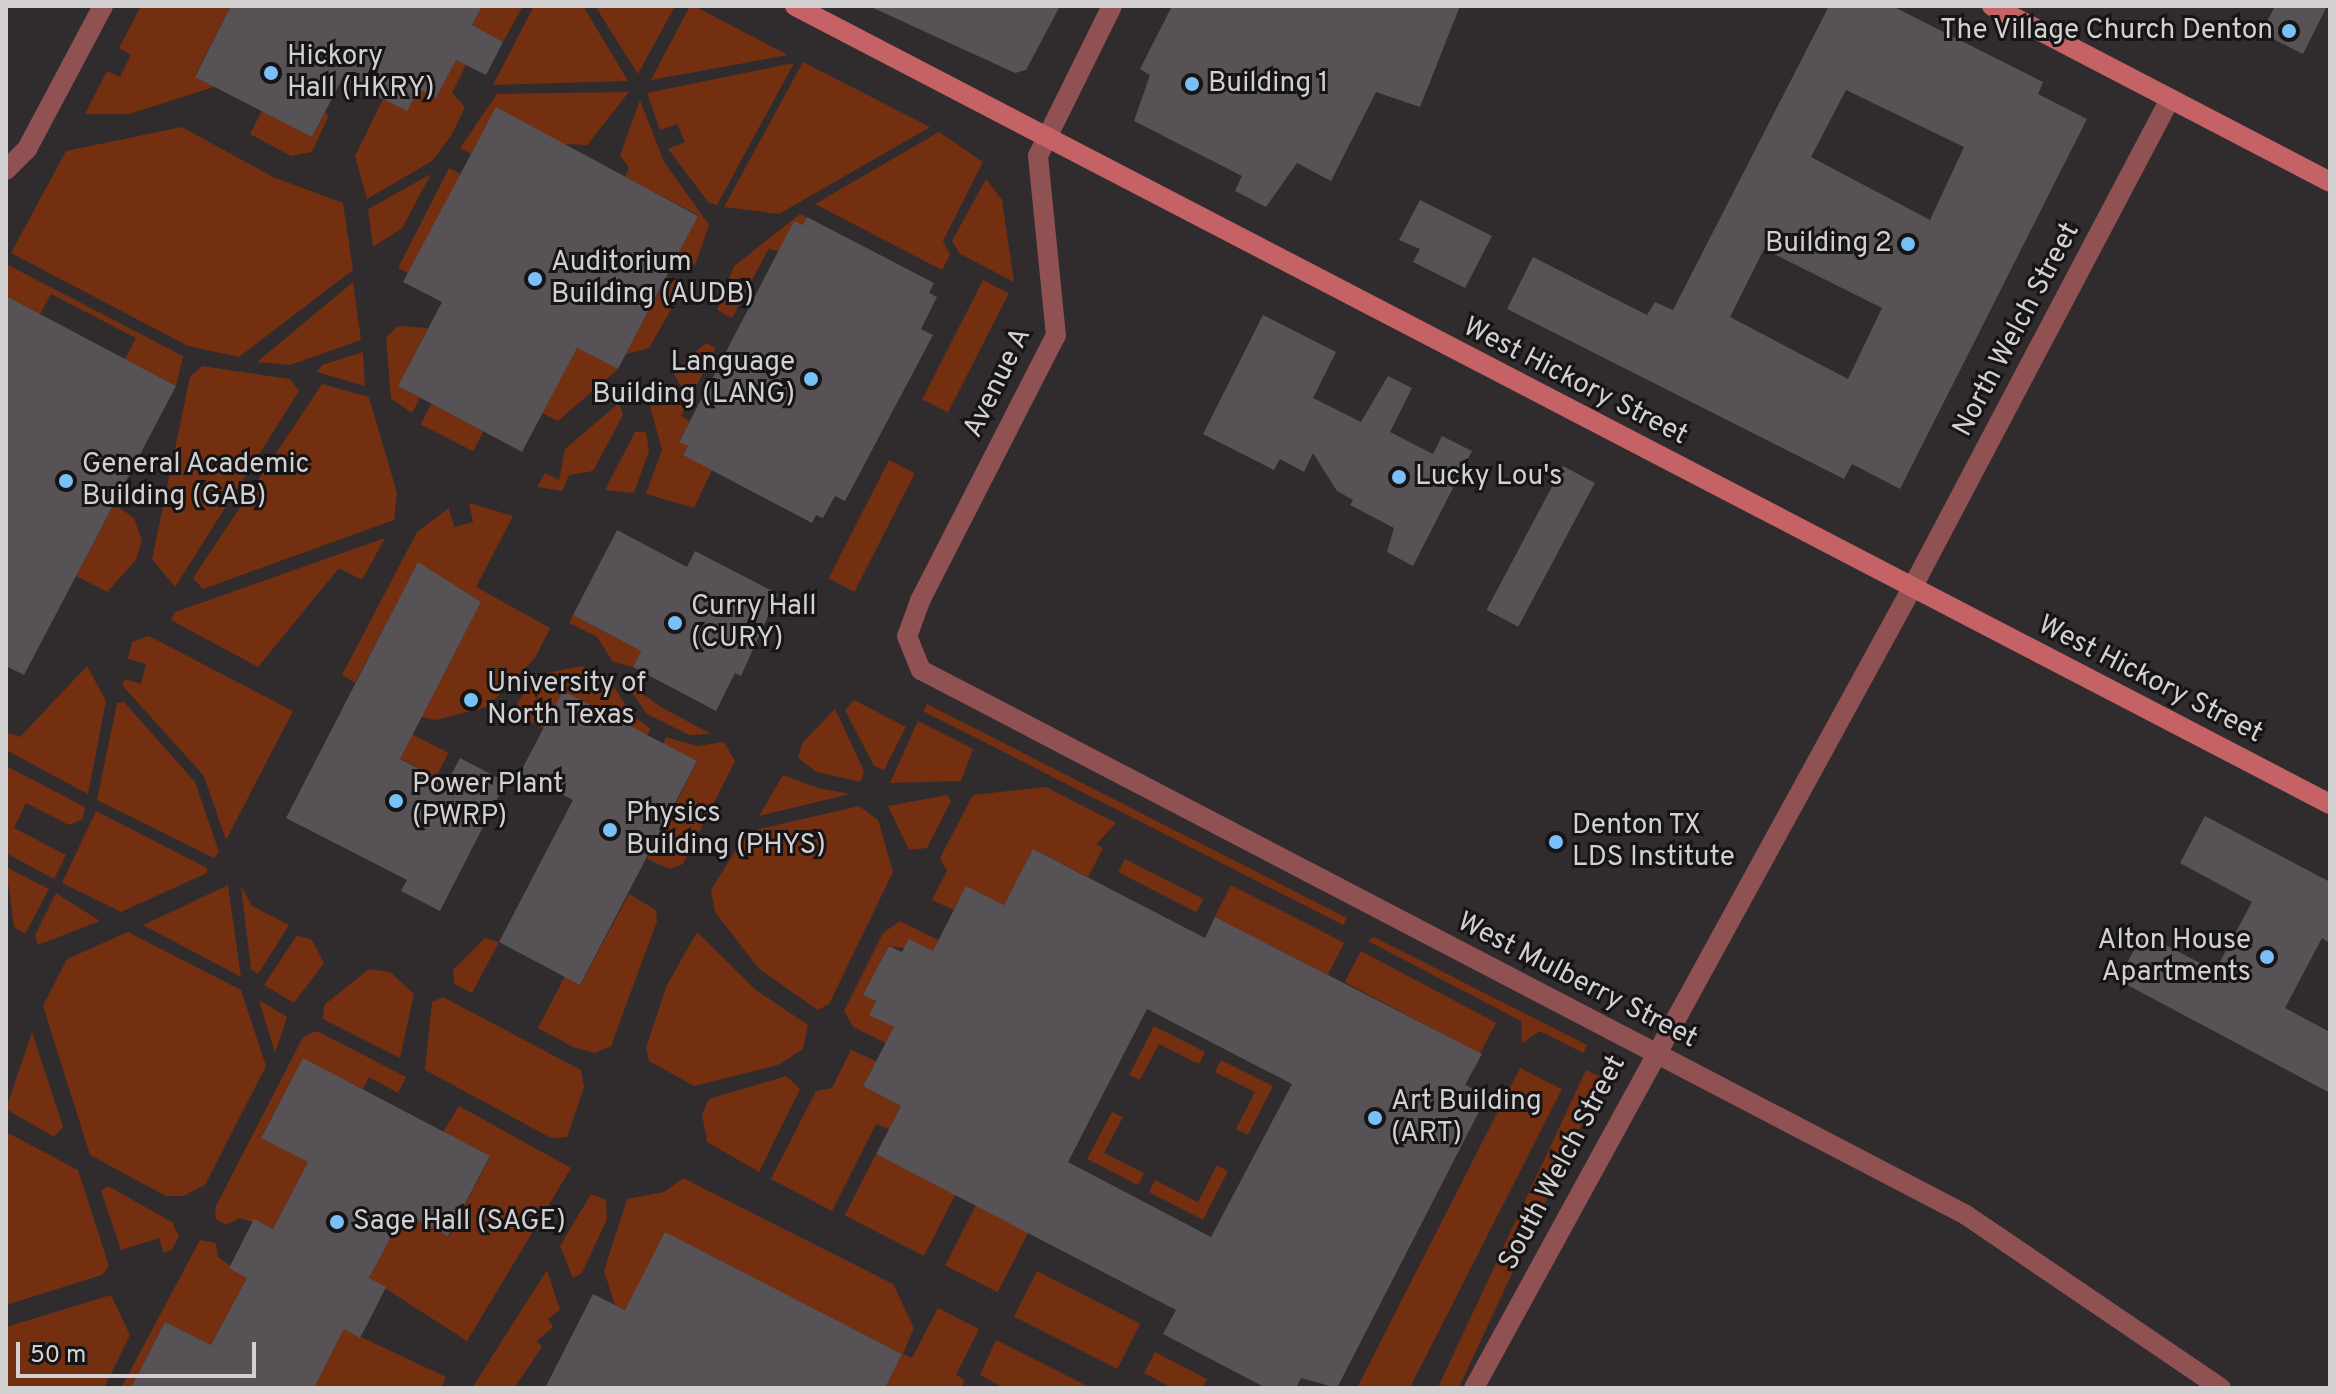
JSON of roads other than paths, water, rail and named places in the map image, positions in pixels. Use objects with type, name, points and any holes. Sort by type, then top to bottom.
[{"type":"main road","name":"West Hickory Street","points":[[795,6],[2330,804]]},
{"type":"main road","points":[[1992,6],[2330,182]]},
{"type":"street","points":[[6,170],[27,149],[103,6]]},
{"type":"street","name":"Avenue A","points":[[907,636],[1056,335],[1038,177],[1044,137],[1112,6]]},
{"type":"street","name":"North Welch Street","points":[[1912,588],[2170,99]]},
{"type":"street","name":"South Welch Street","points":[[1474,1388],[1912,588]]},
{"type":"street","name":"West Mulberry Street","points":[[907,636],[921,670],[932,677],[1966,1215],[2221,1388]]},
{"type":"place","name":"The Village Church Denton","points":[[2289,31]]},
{"type":"place","name":"Hickory Hall (HKRY)","points":[[271,73]]},
{"type":"place","name":"Building 1","points":[[1192,84]]},
{"type":"place","name":"Building 2","points":[[1908,244]]},
{"type":"place","name":"Auditorium Building (AUDB)","points":[[535,279]]},
{"type":"place","name":"Language Building (LANG)","points":[[811,379]]},
{"type":"place","name":"Lucky Lou's","points":[[1399,477]]},
{"type":"place","name":"General Academic Building (GAB)","points":[[66,481]]},
{"type":"place","name":"Curry Hall (CURY)","points":[[675,623]]},
{"type":"place","name":"University of North Texas","points":[[471,700]]},
{"type":"place","name":"Power Plant (PWRP)","points":[[396,801]]},
{"type":"place","name":"Physics Building (PHYS)","points":[[610,830]]},
{"type":"place","name":"Denton TX LDS Institute","points":[[1556,842]]},
{"type":"place","name":"Alton House Apartments","points":[[2267,957]]},
{"type":"place","name":"Art Building (ART)","points":[[1375,1118]]},
{"type":"place","name":"Sage Hall (SAGE)","points":[[337,1222]]}]
